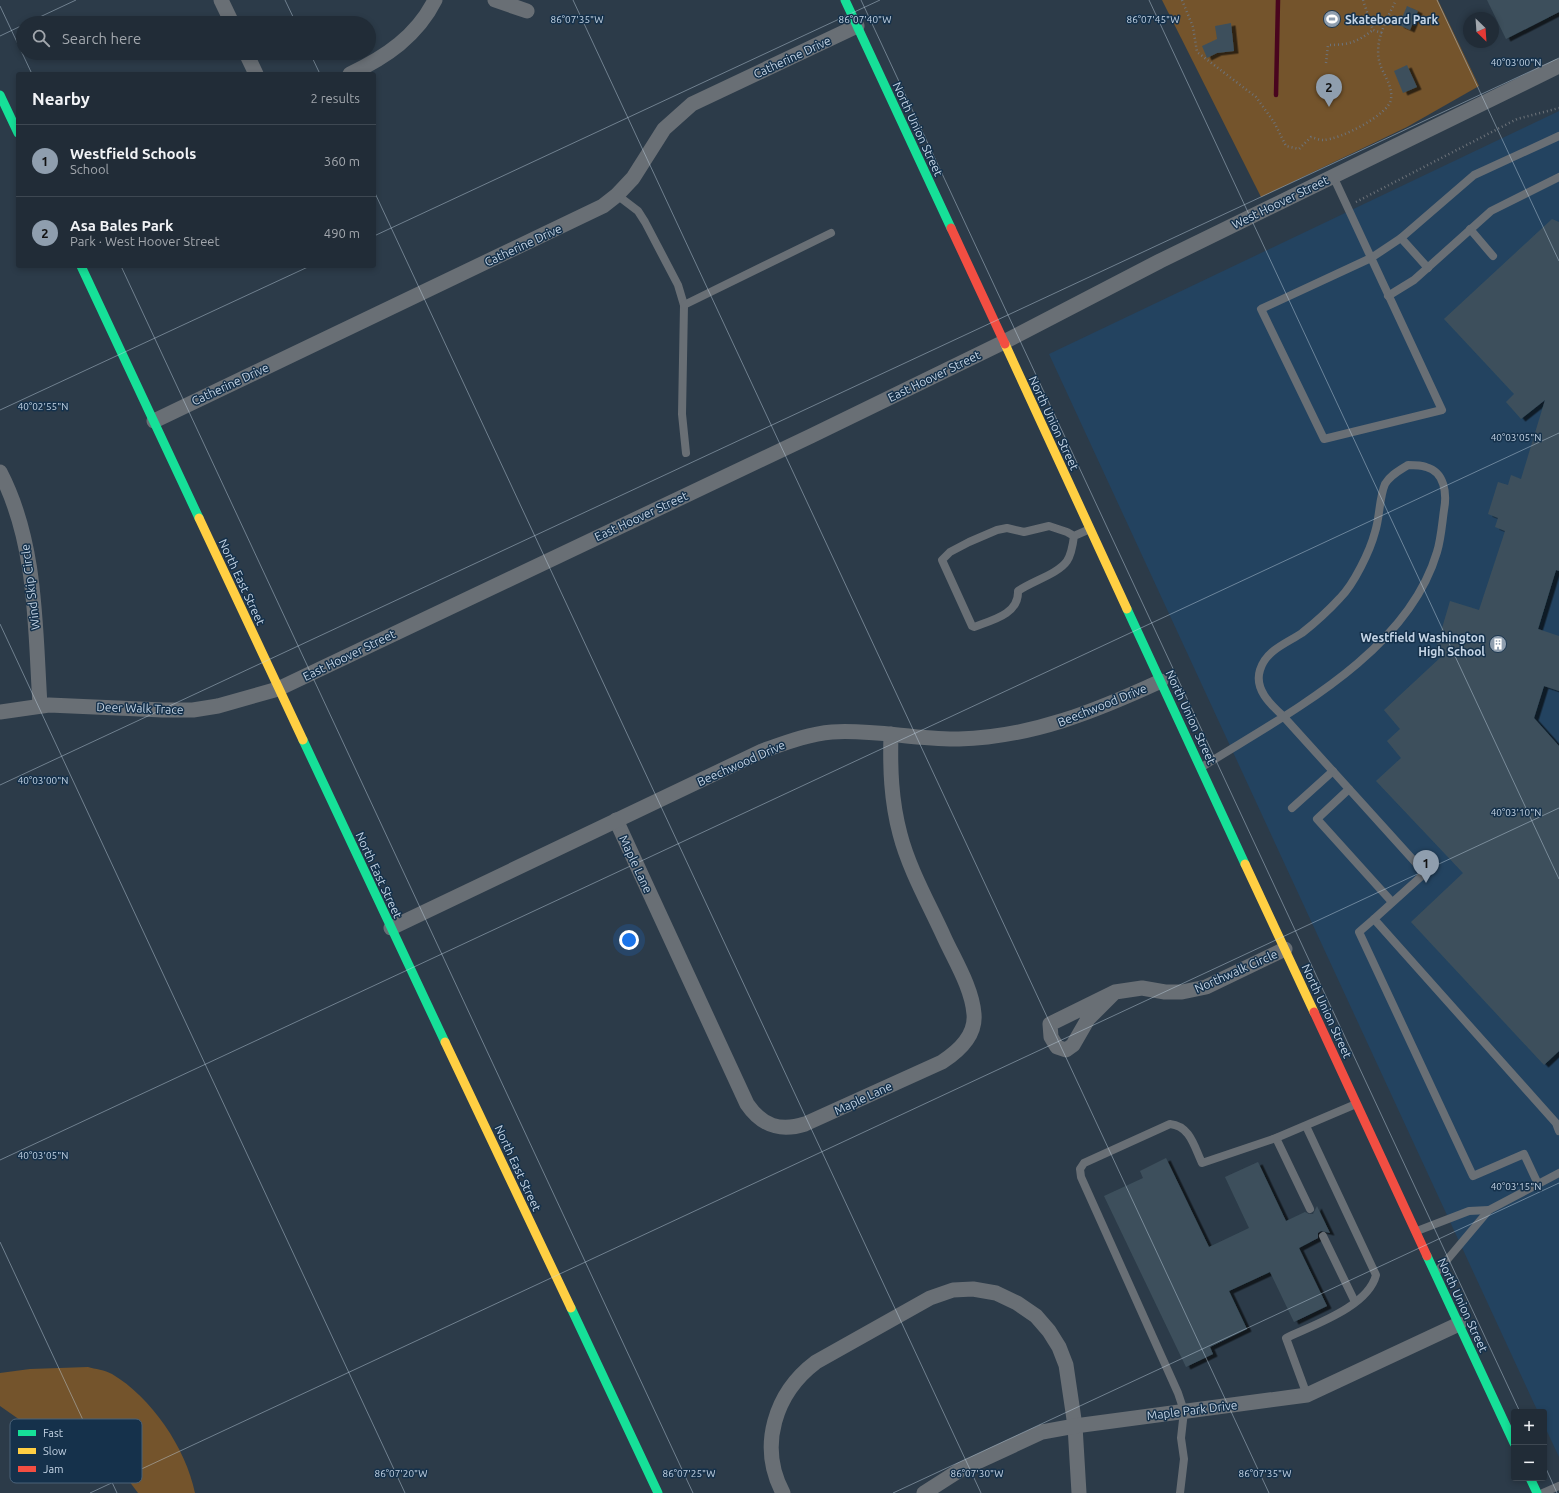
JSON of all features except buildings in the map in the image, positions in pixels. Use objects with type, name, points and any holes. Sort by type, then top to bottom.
[{"type":"street","points":[[221,0],[229,16]]},
{"type":"street","points":[[354,72],[379,60],[402,43],[430,10],[435,0]]},
{"type":"street","points":[[495,0],[527,11]]},
{"type":"street","name":"North Union Street","points":[[845,0],[1511,1437]]},
{"type":"street","name":"Catherine Drive","points":[[154,421],[603,206],[617,195],[633,178],[664,129],[692,104],[857,26]]},
{"type":"street","points":[[249,60],[255,72]]},
{"type":"street","name":"West Hoover Street","points":[[1004,342],[1160,261],[1559,66]]},
{"type":"street","points":[[0,95],[16,129]]},
{"type":"street","name":"North East Street","points":[[82,268],[278,689],[658,1493]]},
{"type":"street","name":"East Hoover Street","points":[[278,689],[811,436],[1004,342]]},
{"type":"street","name":"Wind Skip Circle","points":[[0,472],[12,498],[28,553],[40,705]]},
{"type":"street","name":"Beechwood Drive","points":[[391,928],[762,751],[787,742],[832,732],[891,734],[957,739],[1010,735],[1071,720],[1161,681]]},
{"type":"street","name":"Deer Walk Trace","points":[[0,712],[40,705],[193,710],[218,706],[278,689]]},
{"type":"street","name":"Maple Lane","points":[[616,820],[747,1104],[753,1113],[772,1126],[782,1128],[806,1124],[942,1062],[962,1047],[973,1027],[974,1015],[969,992],[917,879],[900,835],[893,803],[890,768],[891,734]]},
{"type":"street","name":"Northwalk Circle","points":[[1115,992],[1142,988],[1165,992],[1193,991],[1285,949]]},
{"type":"street","points":[[782,1493],[774,1469],[772,1432],[782,1400],[801,1373],[816,1362],[930,1298],[953,1290],[973,1290],[996,1293],[1017,1303],[1036,1316],[1049,1331],[1066,1365],[1075,1426],[1079,1493]]},
{"type":"street","name":"Maple Park Drive","points":[[924,1493],[960,1470],[1042,1432],[1075,1426],[1307,1395],[1459,1324]]},
{"type":"street","points":[[1531,1481],[1537,1493]]},
{"type":"lane","points":[[1333,176],[1371,258],[1388,296],[1442,410],[1324,439],[1261,309],[1371,258],[1401,238],[1474,175],[1559,136]]},
{"type":"lane","points":[[1388,296],[1414,280],[1490,211],[1559,177]]},
{"type":"lane","points":[[617,195],[638,211],[645,222],[678,285],[684,305],[682,414],[686,453]]},
{"type":"lane","points":[[1470,229],[1493,256]]},
{"type":"lane","points":[[684,305],[831,233]]},
{"type":"lane","points":[[1401,238],[1428,268]]},
{"type":"lane","points":[[1201,767],[1283,716],[1314,696],[1369,654],[1403,618],[1422,587],[1437,552],[1446,498],[1444,487],[1438,474],[1427,467],[1408,465],[1392,476],[1385,484],[1375,532],[1349,587],[1327,611],[1302,633],[1278,647],[1265,659],[1259,670],[1260,683],[1265,698],[1283,716],[1425,874],[1359,932],[1473,1176],[1524,1154],[1538,1184]]},
{"type":"lane","points":[[1074,536],[1049,526],[1024,532],[1007,528],[997,530],[950,552],[942,560],[972,626],[974,627],[1007,614],[1014,607],[1018,598],[1018,591],[1028,584],[1059,569],[1068,560],[1074,536],[1090,528]]},
{"type":"lane","points":[[1292,808],[1333,771]]},
{"type":"lane","points":[[1348,789],[1317,819],[1392,902]]},
{"type":"lane","points":[[1374,919],[1556,1123],[1559,1131]]},
{"type":"lane","points":[[1180,1493],[1184,1459],[1181,1438],[1184,1411],[1178,1393],[1081,1178],[1080,1169],[1084,1163],[1170,1124],[1184,1128],[1202,1162],[1276,1138],[1356,1104]]},
{"type":"lane","points":[[1306,1126],[1376,1275],[1374,1283],[1368,1292],[1355,1302],[1342,1311],[1286,1338],[1307,1395]]},
{"type":"lane","points":[[1276,1138],[1310,1209]]},
{"type":"lane","points":[[1415,1231],[1469,1212],[1489,1210],[1559,1173]]},
{"type":"lane","points":[[1436,1274],[1489,1210]]},
{"type":"lane","points":[[1323,1236],[1355,1302]]},
{"type":"lane","points":[[1543,1493],[1559,1486]]},
{"type":"path","points":[[1182,0],[1193,27],[1197,52],[1256,96],[1274,122],[1286,146],[1299,149],[1311,137],[1323,140],[1344,136],[1385,111],[1391,99],[1388,83],[1380,63],[1377,47],[1396,0]]},
{"type":"path","points":[[1363,0],[1373,30]]},
{"type":"path","points":[[1373,30],[1382,33]]},
{"type":"path","points":[[1326,63],[1328,45],[1343,45],[1357,41],[1373,30]]},
{"type":"path","points":[[1347,206],[1517,119],[1559,108]]},
{"type":"shaded area","points":[[1162,0],[1438,0],[1479,86],[1407,127],[1261,197]]},
{"type":"shaded area","points":[[1559,111],[1559,1457],[1547,1431],[1547,1409],[1537,1409],[1049,354]]},
{"type":"shaded area","points":[[88,1367],[112,1374],[126,1384],[140,1396],[165,1425],[184,1459],[195,1493],[138,1493],[130,1483],[142,1483],[142,1419],[19,1419],[0,1406],[0,1373],[30,1369]]},
{"type":"waterway","points":[[1276,95],[1278,0]]},
{"type":"traffic: fast","points":[[845,0],[951,228]]},
{"type":"traffic: fast","points":[[0,95],[16,129]]},
{"type":"traffic: fast","points":[[82,268],[199,518]]},
{"type":"traffic: fast","points":[[1127,609],[1245,864]]},
{"type":"traffic: fast","points":[[303,740],[445,1042]]},
{"type":"traffic: fast","points":[[1427,1256],[1511,1437]]},
{"type":"traffic: fast","points":[[571,1308],[658,1493]]},
{"type":"traffic: fast","points":[[1531,1481],[1537,1493]]},
{"type":"traffic: slow","points":[[1005,344],[1127,609]]},
{"type":"traffic: slow","points":[[199,518],[303,740]]},
{"type":"traffic: slow","points":[[1245,864],[1314,1012]]},
{"type":"traffic: slow","points":[[445,1042],[571,1308]]},
{"type":"traffic: jam","points":[[951,228],[1005,344]]},
{"type":"traffic: jam","points":[[1314,1012],[1427,1256]]},
{"type":"place","name":"Skateboard Park","points":[[1332,19]]},
{"type":"place","name":"Asa Bales Park","points":[[1329,107]]},
{"type":"place","name":"Westfield Washington High School","points":[[1498,644]]},
{"type":"place","name":"Westfield Schools","points":[[1426,883]]}]
